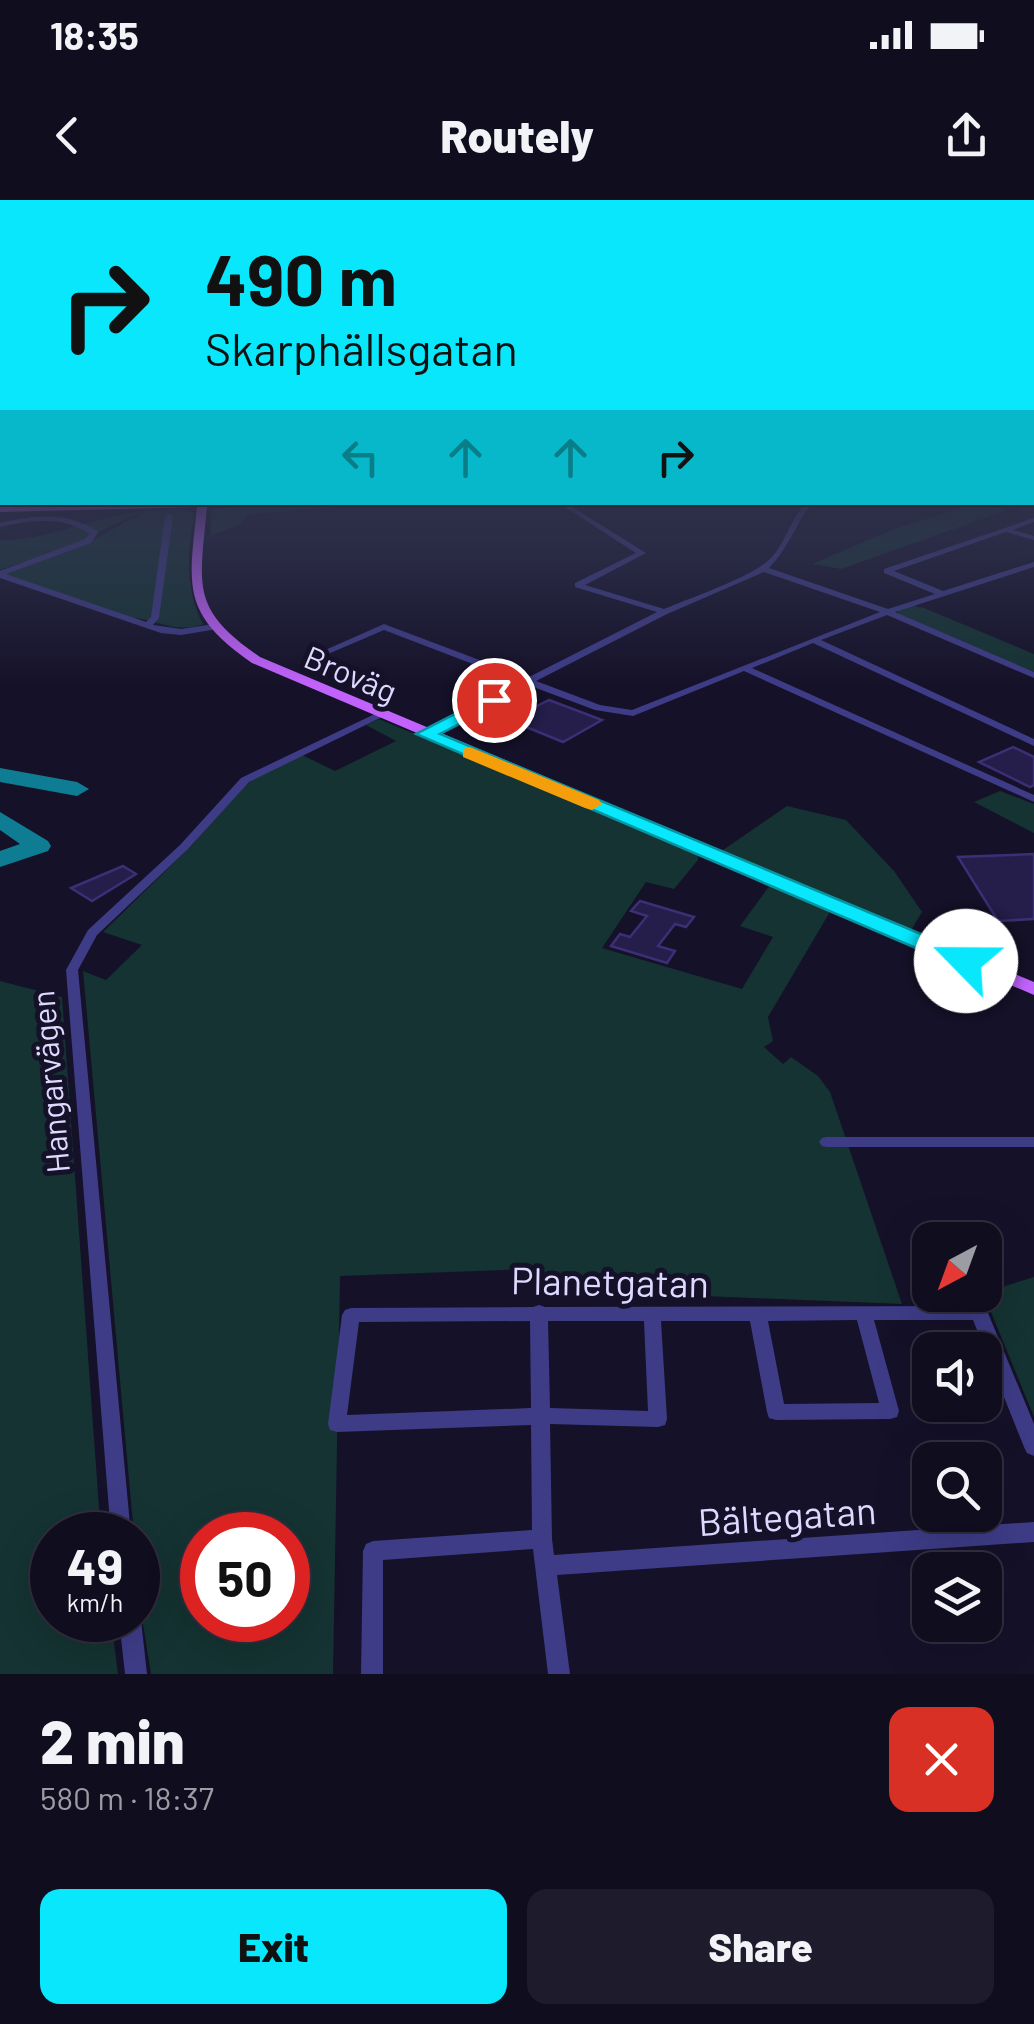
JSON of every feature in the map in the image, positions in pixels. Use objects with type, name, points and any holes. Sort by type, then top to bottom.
[{"type":"main road","name":"Broväg","points":[[198,549],[195,582],[199,604],[214,627],[235,647],[269,667],[1034,989]]},
{"type":"street","points":[[0,574],[67,549]]},
{"type":"street","points":[[148,625],[155,618],[164,549]]},
{"type":"street","points":[[637,549],[642,552],[578,585],[664,612]]},
{"type":"street","points":[[425,734],[664,612],[764,569],[781,549]]},
{"type":"street","points":[[940,593],[887,571],[953,549]]},
{"type":"street","points":[[318,655],[384,627],[598,708],[626,714],[886,611],[1034,564]]},
{"type":"street","points":[[764,569],[886,611],[1034,675]]},
{"type":"street","points":[[0,574],[173,632],[214,627]]},
{"type":"street","points":[[814,640],[1034,744]]},
{"type":"street","points":[[745,668],[1032,797]]},
{"type":"street","name":"Hangarvägen","points":[[119,1512],[72,970],[92,933],[184,847],[245,780],[379,715]]},
{"type":"street","points":[[827,1142],[1034,1142]]},
{"type":"street","points":[[540,1312],[542,1538],[559,1674]]},
{"type":"street","name":"Planetgatan","points":[[542,1416],[337,1424],[351,1315],[978,1313],[1034,1446]]},
{"type":"street","points":[[758,1315],[776,1412],[890,1412],[864,1314]]},
{"type":"street","points":[[542,1416],[658,1420],[652,1315]]},
{"type":"street","name":"Bältegatan","points":[[545,1566],[1034,1532]]},
{"type":"street","points":[[372,1674],[372,1551],[542,1538]]},
{"type":"street","points":[[132,1642],[136,1674]]},
{"type":"green space","points":[[0,549],[64,549],[0,570]]},
{"type":"green space","points":[[70,549],[190,549],[193,599],[203,624],[175,627],[133,618],[5,574]]},
{"type":"green space","points":[[848,549],[898,549],[841,569],[812,564]]},
{"type":"green space","points":[[909,605],[1034,654],[1034,672],[899,614],[897,611]]},
{"type":"green space","points":[[379,719],[698,853],[698,860],[674,889],[646,882],[602,948],[742,989],[773,937],[740,926],[770,885],[831,910],[768,1017],[773,1041],[764,1047],[783,1064],[791,1057],[818,1076],[830,1092],[902,1304],[534,1289],[533,1269],[340,1276],[333,1674],[151,1674],[146,1642],[160,1642],[160,1512],[132,1512],[83,971],[106,980],[142,945],[103,932],[193,844],[236,792],[260,774],[302,755],[335,771],[396,741],[366,725]]},
{"type":"green space","points":[[1000,791],[1034,804],[1034,833],[974,802]]},
{"type":"green space","points":[[787,806],[846,820],[894,871],[922,912],[910,932],[720,852]]},
{"type":"green space","points":[[0,981],[62,997],[99,1512],[30,1512],[30,1642],[114,1642],[118,1674],[0,1674]]},
{"type":"green space","points":[[1034,1277],[1034,1417],[991,1312],[1002,1312],[1005,1286]]},
{"type":"building","points":[[549,700],[602,720],[563,742],[509,720]]},
{"type":"building","points":[[1013,747],[1034,757],[1034,785],[1030,787],[979,762]]},
{"type":"building","points":[[1034,854],[1034,919],[998,921],[958,857]]},
{"type":"building","points":[[123,866],[136,874],[92,901],[71,888]]},
{"type":"building","points":[[640,901],[694,917],[686,927],[675,924],[658,946],[675,951],[667,963],[611,946],[620,934],[630,937],[647,916],[631,911]]},
{"type":"taxiway","points":[[0,775],[77,789]]},
{"type":"taxiway","points":[[0,819],[39,846],[0,859]]},
{"type":"slow traffic","points":[[470,753],[592,804]]},
{"type":"route","points":[[494,700],[425,734],[966,961]]}]
